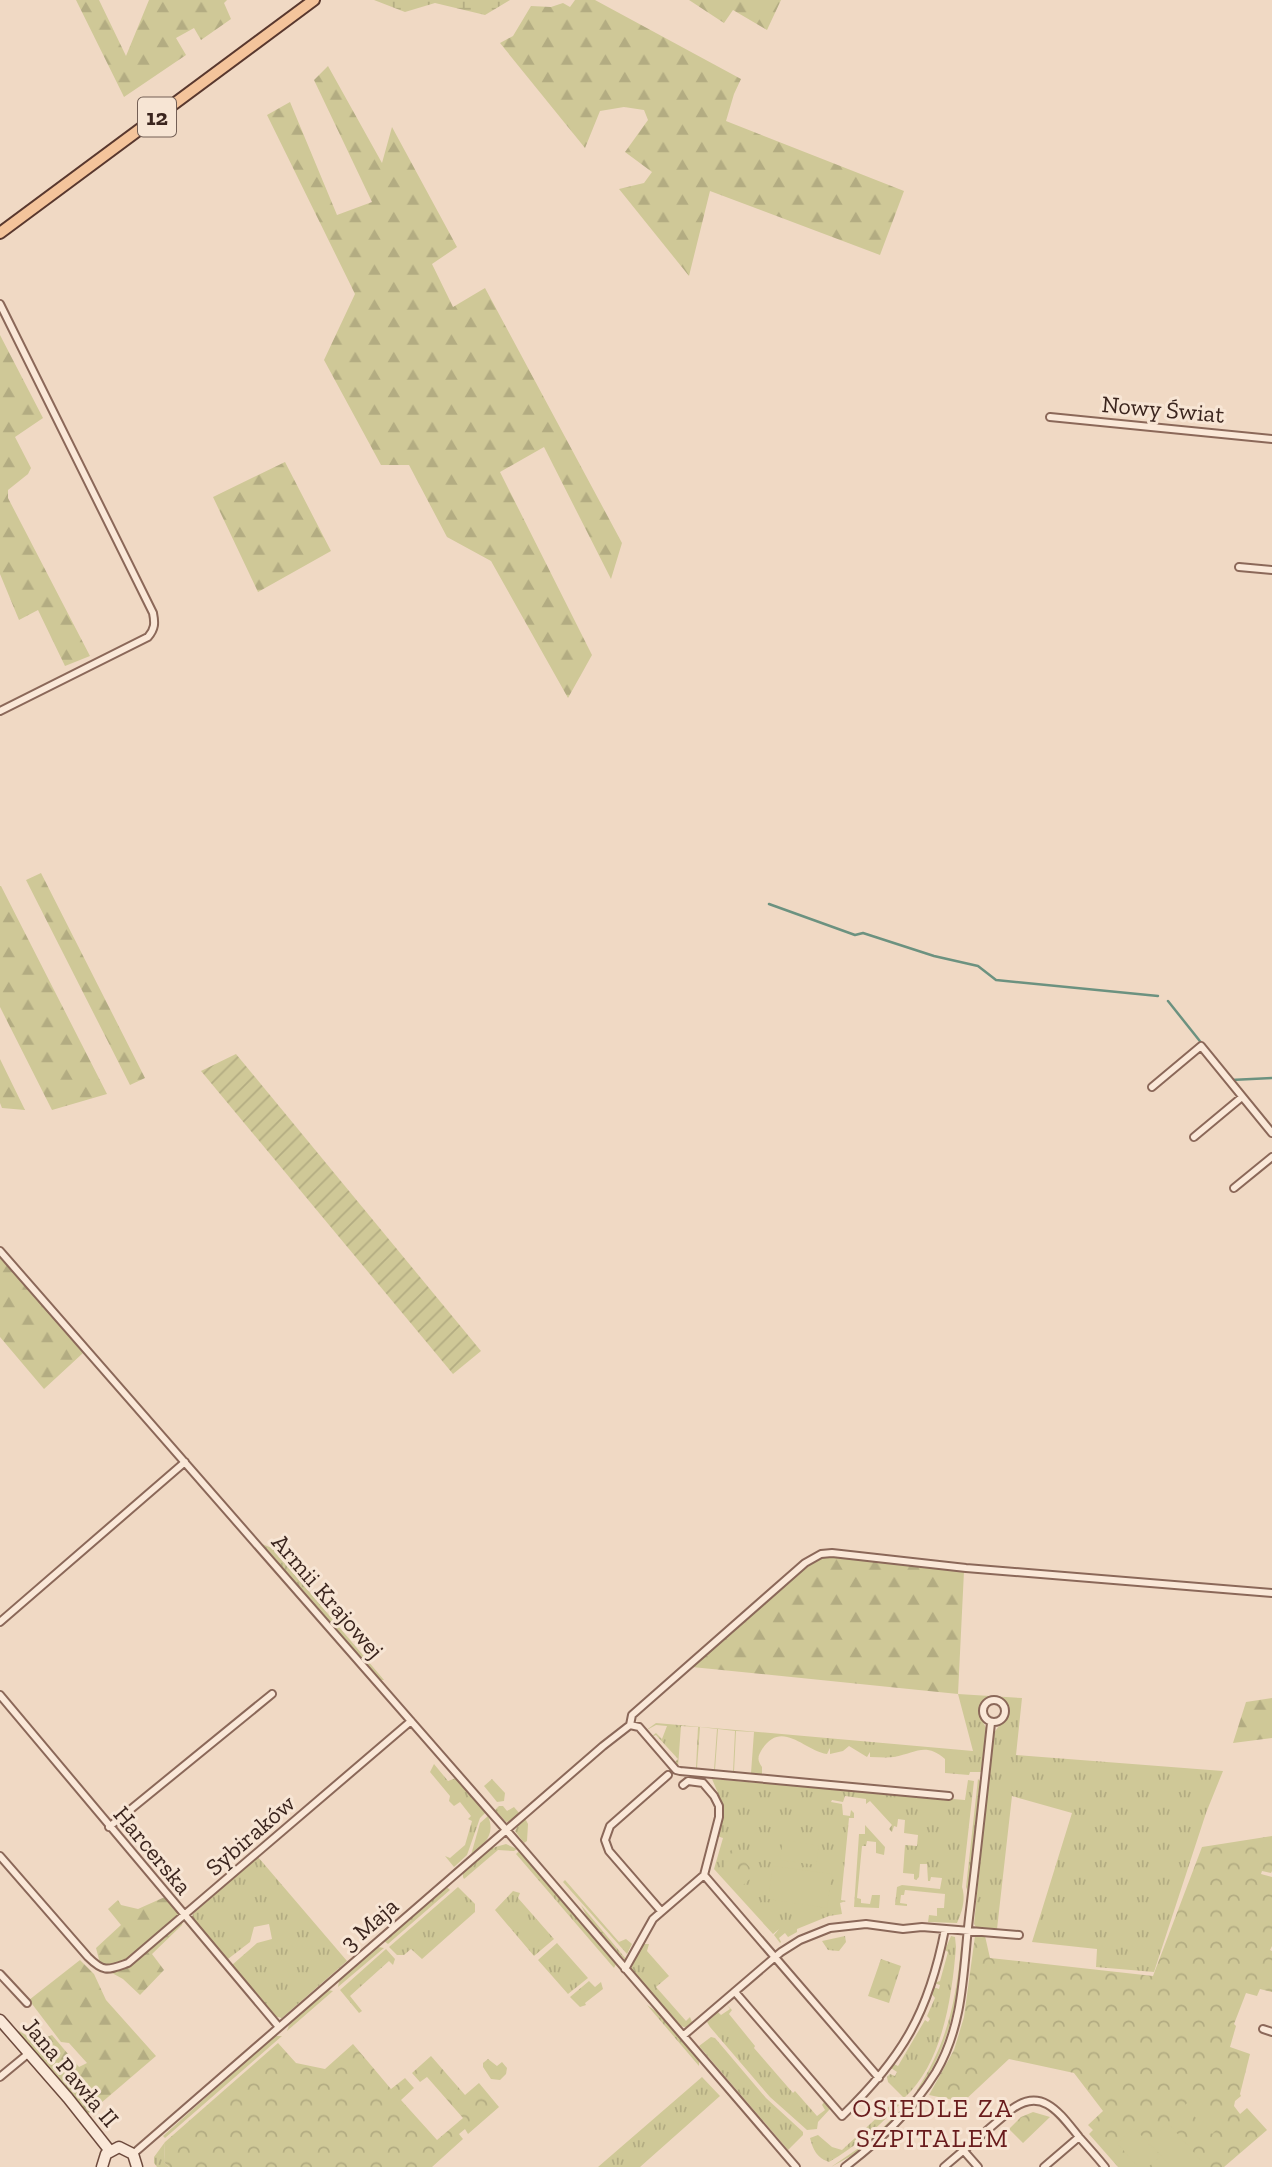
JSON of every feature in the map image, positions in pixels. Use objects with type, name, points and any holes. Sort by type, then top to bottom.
[{"type":"main road","name":"12","points":[[0,233],[314,0]]},
{"type":"main road","name":"Jana Pawła II","points":[[0,2020],[110,2151]]},
{"type":"main road","points":[[102,2167],[104,2158],[110,2151],[125,2148],[133,2154],[137,2167]]},
{"type":"street","points":[[0,304],[153,613],[154,628],[148,637],[0,711]]},
{"type":"street","name":"Nowy Świat","points":[[1050,418],[1272,439]]},
{"type":"street","points":[[1239,567],[1272,570]]},
{"type":"street","points":[[1152,1087],[1201,1046],[1272,1133]]},
{"type":"street","points":[[1194,1138],[1242,1097]]},
{"type":"street","points":[[1234,1188],[1272,1157]]},
{"type":"street","name":"Armii Krajowej","points":[[0,1251],[796,2167]]},
{"type":"street","points":[[0,1622],[185,1462]]},
{"type":"street","name":"3 Maja","points":[[133,2154],[630,1725],[632,1715],[805,1563],[821,1554],[1272,1593]]},
{"type":"street","points":[[109,1827],[272,1694]]},
{"type":"street","name":"Harcerska","points":[[0,1695],[279,2027]]},
{"type":"street","name":"Sybiraków","points":[[0,1856],[88,1957],[98,1967],[109,1970],[128,1963],[411,1721]]},
{"type":"street","points":[[845,2167],[874,2144],[909,2110],[937,2070],[954,2029],[964,1980],[991,1723]]},
{"type":"street","points":[[630,1725],[639,1727],[676,1770],[680,1771],[949,1796]]},
{"type":"street","points":[[661,1911],[609,1851],[605,1840],[610,1826],[668,1776]]},
{"type":"street","points":[[625,1969],[650,1922],[704,1875],[719,1817],[719,1806],[703,1783],[688,1781],[683,1785]]},
{"type":"street","points":[[704,1875],[879,2078]]},
{"type":"street","points":[[684,2035],[774,1958],[819,1931],[845,1925],[866,1924],[903,1929],[945,1928],[1019,1935]]},
{"type":"street","points":[[735,1992],[842,2116],[879,2078],[902,2049],[916,2024],[928,1996],[945,1928]]},
{"type":"street","points":[[0,1974],[27,2003]]},
{"type":"street","points":[[1262,2029],[1272,2032]]},
{"type":"street","points":[[0,2077],[29,2053]]},
{"type":"street","points":[[944,2055],[953,2059]]},
{"type":"street","points":[[944,2167],[1012,2109],[1033,2100],[1044,2102],[1056,2109],[1105,2167]]},
{"type":"street","points":[[1044,2167],[1079,2137]]},
{"type":"street","points":[[964,2151],[978,2167]]},
{"type":"green space","points":[[76,0],[99,0],[126,56],[149,0],[227,0],[224,3],[231,19],[201,40],[194,28],[176,38],[186,55],[124,97]]},
{"type":"green space","points":[[374,0],[510,0],[485,15],[435,3],[405,12]]},
{"type":"green space","points":[[575,0],[595,0],[741,79],[726,121],[904,191],[880,255],[710,191],[689,276],[619,189],[644,183],[652,172],[625,152],[648,120],[644,110],[624,107],[600,111],[585,148],[500,43],[513,36],[531,6],[551,7],[563,3],[570,7]]},
{"type":"green space","points":[[689,0],[781,0],[767,30],[733,10],[724,23]]},
{"type":"green space","points":[[328,66],[382,163],[392,127],[457,247],[432,264],[453,307],[485,288],[622,543],[611,579],[544,447],[500,472],[592,655],[568,698],[491,561],[447,537],[409,465],[381,465],[324,360],[355,294],[267,115],[290,102],[337,215],[372,202],[314,80]]},
{"type":"green space","points":[[0,335],[43,418],[15,437],[31,468],[28,474],[8,490],[8,498],[90,656],[65,666],[38,610],[19,620],[0,574]]},
{"type":"green space","points":[[285,462],[331,551],[258,592],[213,497]]},
{"type":"green space","points":[[41,873],[145,1078],[130,1085],[26,880]]},
{"type":"green space","points":[[0,886],[107,1094],[52,1110],[0,1007]]},
{"type":"green space","points":[[236,1054],[481,1351],[453,1374],[201,1071]]},
{"type":"green space","points":[[0,1059],[25,1110],[2,1108]]},
{"type":"green space","points":[[0,1256],[83,1353],[44,1389],[0,1337]]},
{"type":"green space","points":[[262,1544],[272,1548],[384,1680],[380,1680]]},
{"type":"green space","points":[[837,1556],[964,1571],[958,1694],[692,1667],[809,1564],[823,1557]]},
{"type":"green space","points":[[958,1694],[1022,1698],[1016,1755],[1223,1771],[1206,1813],[1154,1972],[1096,1967],[1097,1949],[1032,1942],[1072,1813],[1012,1796],[997,1929],[976,1927],[974,1924],[993,1734],[1008,1714],[1005,1703],[998,1698],[989,1699],[980,1706],[980,1716],[986,1728],[981,1772],[970,1772],[969,1775],[945,1773],[945,1759],[932,1751],[920,1750],[894,1757],[870,1757],[870,1752],[867,1757],[849,1746],[843,1751],[830,1754],[830,1748],[827,1754],[784,1736],[769,1741],[761,1751],[758,1759],[762,1776],[746,1774],[751,1773],[754,1732],[736,1731],[734,1772],[739,1773],[728,1773],[733,1772],[735,1731],[718,1729],[715,1770],[720,1771],[709,1771],[714,1770],[717,1729],[700,1727],[697,1768],[702,1769],[691,1770],[696,1768],[698,1727],[681,1726],[678,1767],[674,1763],[678,1759],[656,1735],[651,1737],[656,1733],[662,1739],[667,1726],[656,1725],[645,1731],[656,1723],[973,1751]]},
{"type":"green space","points":[[1272,1698],[1272,1738],[1233,1743],[1246,1702]]},
{"type":"green space","points":[[434,1764],[448,1781],[456,1778],[486,1812],[480,1818],[467,1855],[454,1867],[445,1856],[450,1858],[465,1845],[472,1821],[468,1819],[471,1816],[460,1802],[454,1806],[449,1801],[450,1796],[430,1772]]},
{"type":"green space","points":[[492,1779],[505,1793],[504,1801],[497,1802],[484,1786]]},
{"type":"green space","points":[[712,1779],[965,1800],[968,1780],[974,1781],[962,1887],[962,1910],[957,1923],[928,1922],[929,1915],[937,1916],[937,1908],[944,1908],[945,1894],[905,1890],[900,1903],[907,1906],[895,1905],[897,1887],[902,1885],[940,1889],[942,1878],[931,1877],[928,1881],[927,1864],[920,1864],[919,1877],[916,1880],[914,1874],[903,1873],[905,1845],[917,1846],[918,1835],[904,1833],[905,1820],[898,1819],[897,1827],[894,1826],[892,1832],[889,1829],[892,1825],[870,1801],[866,1804],[866,1799],[845,1796],[843,1802],[831,1802],[842,1804],[843,1815],[850,1816],[851,1810],[854,1813],[854,1818],[849,1818],[841,1900],[846,1901],[840,1903],[842,1914],[829,1916],[797,1929],[797,1932],[788,1937],[785,1933],[779,1938],[780,1943],[774,1935],[779,1929],[773,1934],[714,1869],[723,1838],[717,1836],[723,1805]]},
{"type":"green space","points":[[978,1779],[980,1781],[968,1892],[966,1887]]},
{"type":"green space","points":[[503,1806],[507,1811],[514,1807],[520,1814],[512,1821],[506,1822],[495,1810]]},
{"type":"green space","points":[[488,1816],[490,1834],[471,1855],[480,1823]]},
{"type":"green space","points":[[525,1818],[528,1824],[527,1841],[524,1843],[515,1831]]},
{"type":"green space","points":[[865,1825],[885,1847],[884,1855],[876,1853],[876,1842],[867,1841],[866,1846],[862,1846],[857,1898],[861,1899],[861,1903],[870,1904],[872,1895],[880,1895],[879,1908],[854,1907],[859,1834],[865,1834]]},
{"type":"green space","points":[[1272,1836],[1272,1871],[1262,1871],[1261,1874],[1272,1877],[1272,1992],[1260,1989],[1257,1996],[1246,1993],[1234,2024],[1236,2026],[1230,2047],[1250,2054],[1241,2096],[1234,2106],[1240,2114],[1247,2108],[1267,2130],[1224,2167],[1118,2167],[1089,2134],[1093,2130],[1088,2125],[1103,2111],[1074,2073],[1009,2059],[963,2102],[929,2095],[954,2050],[964,2017],[975,1936],[985,1936],[990,1958],[1153,1976],[1202,1847]]},
{"type":"green space","points":[[783,1840],[819,1846],[816,1865],[780,1860]]},
{"type":"green space","points":[[506,1844],[517,1849],[498,1850],[464,1879],[463,1873],[492,1848]]},
{"type":"green space","points":[[734,1848],[755,1874],[739,1889],[724,1872],[726,1854]]},
{"type":"green space","points":[[519,1851],[616,1964],[614,1968],[516,1854]]},
{"type":"green space","points":[[258,1857],[347,1961],[282,2018],[273,2016],[232,1965],[257,1943],[272,1939],[269,1924],[254,1927],[250,1942],[228,1959],[192,1918],[193,1914]]},
{"type":"green space","points":[[773,1866],[832,1874],[827,1908],[768,1899]]},
{"type":"green space","points":[[565,1880],[619,1942],[626,1939],[632,1944],[627,1954],[563,1882]]},
{"type":"green space","points":[[447,1887],[450,1890],[388,1944],[384,1941]]},
{"type":"green space","points":[[458,1887],[475,1904],[475,1912],[422,1959],[411,1949],[404,1955],[397,1955],[389,1947]]},
{"type":"green space","points":[[513,1891],[520,1893],[518,1898],[554,1939],[534,1956],[495,1910]]},
{"type":"green space","points":[[167,1896],[184,1916],[182,1925],[152,1954],[164,1970],[140,1995],[123,1979],[101,1967],[96,1948],[121,1925],[108,1909],[118,1900],[121,1905],[138,1909]]},
{"type":"green space","points":[[581,1905],[626,1959],[625,1960],[588,1919]]},
{"type":"green space","points":[[845,1936],[846,1942],[839,1951],[828,1950],[822,1941]]},
{"type":"green space","points":[[951,1936],[955,1937],[956,1947],[952,1986],[943,2028],[928,2067],[904,2098],[888,2082],[887,2077],[890,2074],[895,2076],[897,2072],[891,2068],[894,2064],[898,2066],[925,2020],[928,2022],[930,2019],[927,2016],[935,1998],[931,1993],[933,1987],[939,1989],[940,1985],[934,1983],[940,1981],[948,1952],[945,1950]]},
{"type":"green space","points":[[557,1943],[588,1978],[568,1994],[538,1960]]},
{"type":"green space","points":[[644,1944],[649,1944],[647,1951],[669,1976],[656,1987],[686,2021],[690,2017],[692,2022],[687,2028],[681,2026],[631,1969]]},
{"type":"green space","points":[[378,1947],[384,1948],[338,1987],[339,1981]]},
{"type":"green space","points":[[961,1947],[955,2006],[945,2041],[918,2093],[917,2090],[943,2039],[953,2004]]},
{"type":"green space","points":[[386,1949],[395,1959],[393,1965],[389,1961],[350,1996],[362,2011],[359,2013],[340,1990]]},
{"type":"green space","points":[[881,1959],[901,1966],[889,2003],[868,1996]]},
{"type":"green space","points":[[80,1960],[94,1974],[106,2000],[156,2056],[87,2115],[17,2034],[19,2031],[36,2041],[52,2035],[79,2067],[87,2063],[69,2043],[61,2042],[29,2000]]},
{"type":"green space","points":[[589,1981],[595,1987],[601,1982],[603,1989],[585,2003],[586,2005],[580,2007],[570,1997]]},
{"type":"green space","points":[[328,1990],[333,1991],[287,2031],[289,2025]]},
{"type":"green space","points":[[647,2005],[660,2014],[699,2058],[699,2066]]},
{"type":"green space","points":[[727,2005],[732,2010],[729,2014],[754,2048],[793,2093],[795,2091],[817,2116],[825,2110],[822,2105],[824,2102],[830,2109],[818,2122],[817,2129],[807,2130],[770,2097],[710,2027],[707,2022],[718,2012],[721,2015],[730,2009]]},
{"type":"green space","points":[[274,2036],[282,2036],[165,2138],[163,2136]]},
{"type":"green space","points":[[711,2037],[715,2038],[766,2098],[803,2132],[788,2150],[699,2046]]},
{"type":"green space","points":[[278,2043],[296,2063],[325,2069],[353,2044],[391,2089],[405,2078],[414,2088],[401,2100],[437,2140],[463,2118],[427,2077],[420,2082],[412,2073],[431,2056],[465,2095],[479,2083],[499,2107],[468,2134],[465,2129],[459,2134],[463,2139],[432,2167],[169,2167],[164,2162],[165,2142]]},
{"type":"green space","points":[[488,2059],[497,2066],[502,2062],[507,2068],[506,2074],[500,2080],[491,2079],[483,2067],[483,2063]]},
{"type":"green space","points":[[702,2077],[720,2096],[640,2167],[598,2167]]},
{"type":"green space","points":[[1197,2093],[1225,2121],[1212,2134],[1184,2106]]},
{"type":"green space","points":[[895,2101],[899,2105],[883,2121],[839,2156],[829,2162],[816,2153],[810,2138],[818,2135],[832,2147],[842,2150]]},
{"type":"green space","points":[[901,2110],[899,2115],[860,2151],[831,2167],[869,2141]]},
{"type":"green space","points":[[1033,2112],[1050,2117],[1023,2143],[1009,2129],[1021,2117]]},
{"type":"green space","points":[[1168,2123],[1203,2163],[1199,2167],[1171,2167],[1148,2141]]},
{"type":"green space","points":[[1134,2127],[1160,2157],[1148,2167],[1138,2167],[1117,2143]]},
{"type":"green space","points":[[165,2142],[164,2162],[169,2167],[157,2167],[154,2157]]},
{"type":"waterway","points":[[769,904],[855,935],[863,933],[934,956],[978,966],[996,980],[1158,996]]},
{"type":"waterway","points":[[1168,1001],[1203,1045]]},
{"type":"waterway","points":[[1231,1080],[1272,1078]]},
{"type":"district","name":"OSIEDLE ZA SZPITALEM","points":[[933,2123]]}]
